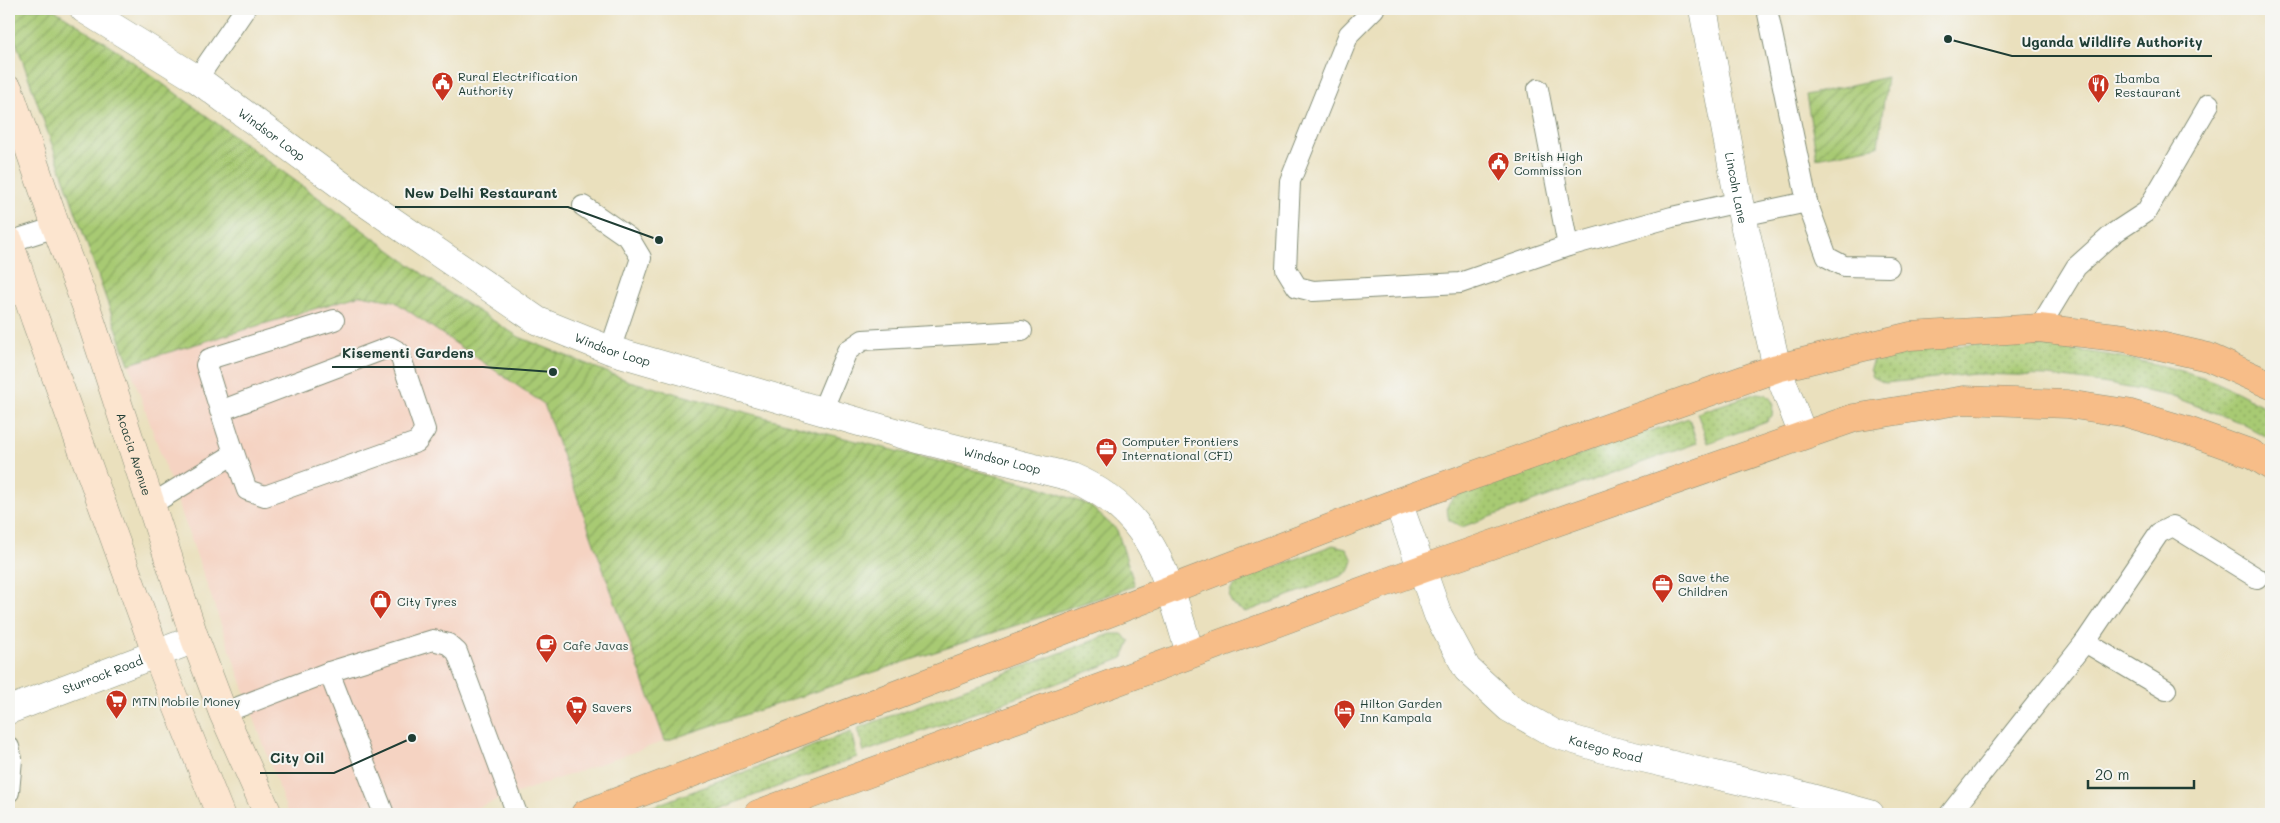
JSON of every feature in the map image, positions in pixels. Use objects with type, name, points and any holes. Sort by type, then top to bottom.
[{"type":"main road","name":"Acacia Avenue","points":[[9,90],[56,227],[85,302],[195,639],[223,713],[268,814]]},
{"type":"main road","points":[[9,242],[38,328],[156,653],[220,814]]},
{"type":"main road","points":[[585,814],[1398,502],[1777,368],[1910,336],[2039,328],[2125,338],[2208,357],[2271,386]]},
{"type":"main road","points":[[758,814],[1422,569],[1854,418],[1964,400],[2067,404],[2127,414],[2188,431],[2252,454],[2271,466]]},
{"type":"street","name":"Windsor Loop","points":[[84,9],[197,79],[360,199],[538,321],[610,350],[922,440],[1071,477],[1094,487],[1114,500],[1135,520],[1150,540],[1170,590],[1190,654]]},
{"type":"street","name":"Lincoln Lane","points":[[1703,9],[1741,209],[1777,368],[1803,435]]},
{"type":"street","name":"Katego Road","points":[[1398,502],[1438,615],[1467,669],[1509,708],[1555,734],[1604,750],[1793,793],[1870,814]]},
{"type":"street","name":"Sturrock Road","points":[[9,710],[195,639]]},
{"type":"lane","points":[[197,79],[245,9]]},
{"type":"lane","points":[[1374,9],[1349,34],[1290,181],[1286,269],[1296,287],[1313,291],[1460,283],[1568,246],[1672,217],[1807,202]]},
{"type":"lane","points":[[1767,9],[1807,202],[1827,257],[1844,266],[1889,267]]},
{"type":"lane","points":[[1538,89],[1568,246]]},
{"type":"lane","points":[[2039,328],[2076,267],[2114,233],[2146,212],[2209,104]]},
{"type":"lane","points":[[583,206],[629,238],[641,258],[610,350]]},
{"type":"lane","points":[[9,242],[56,227]]},
{"type":"lane","points":[[220,411],[390,347],[399,352],[425,430],[417,442],[265,496],[247,490],[234,454],[220,411],[206,365],[209,359],[334,320]]},
{"type":"lane","points":[[822,411],[847,351],[863,340],[1022,331]]},
{"type":"lane","points":[[152,504],[234,454]]},
{"type":"lane","points":[[1950,814],[2085,642],[2159,533],[2173,526],[2258,578]]},
{"type":"lane","points":[[223,713],[329,672],[433,640],[448,644],[457,652],[518,814]]},
{"type":"lane","points":[[2085,642],[2166,690]]},
{"type":"lane","points":[[329,672],[384,814]]},
{"type":"lane","points":[[9,747],[12,759],[9,792]]},
{"type":"shaded area","points":[[361,295],[394,300],[544,404],[665,741],[458,814],[288,814],[129,364]]},
{"type":"green space","points":[[9,9],[53,9],[111,46],[446,291],[519,337],[629,381],[816,431],[1034,485],[1089,505],[1117,530],[1135,586],[665,741],[544,404],[394,301],[361,295],[129,364],[9,22]]},
{"type":"green space","points":[[1887,77],[1878,146],[1817,158],[1806,95]]},
{"type":"green space","points":[[2003,342],[2077,350],[2126,358],[2175,369],[2208,379],[2271,410],[2271,439],[2239,422],[2171,396],[2108,384],[2049,376],[1975,374],[1885,383],[1873,377],[1870,369],[1873,358],[1885,352]]},
{"type":"green space","points":[[1757,393],[1767,395],[1773,402],[1772,416],[1764,423],[1708,443],[1697,413]]},
{"type":"green space","points":[[1689,418],[1697,443],[1462,527],[1449,520],[1447,512],[1449,503],[1458,495]]},
{"type":"green space","points":[[1333,545],[1346,548],[1353,560],[1350,570],[1341,576],[1246,612],[1231,602],[1230,594],[1232,589],[1241,580]]},
{"type":"green space","points":[[1111,634],[1122,634],[1130,641],[1123,658],[1026,695],[864,752],[858,728]]},
{"type":"green space","points":[[851,732],[857,757],[705,814],[639,814],[638,812]]},
{"type":"place","name":"Uganda Wildlife Authority","points":[[1948,39]]},
{"type":"place","name":"Rural Electrification Authority","points":[[442,102]]},
{"type":"place","name":"Ibamba Restaurant","points":[[2099,104]]},
{"type":"place","name":"British High Commission","points":[[1498,182]]},
{"type":"place","name":"New Delhi Restaurant","points":[[659,240]]},
{"type":"place","name":"Kisementi Gardens","points":[[553,372]]},
{"type":"place","name":"Computer Frontiers International (CFI)","points":[[1106,467]]},
{"type":"place","name":"Save the Children","points":[[1662,603]]},
{"type":"place","name":"City Tyres","points":[[381,620]]},
{"type":"place","name":"Cafe Javas","points":[[547,664]]},
{"type":"place","name":"MTN Mobile Money","points":[[116,720]]},
{"type":"place","name":"Savers","points":[[576,726]]},
{"type":"place","name":"Hilton Garden Inn Kampala","points":[[1344,729]]},
{"type":"place","name":"City Oil","points":[[412,738]]}]
